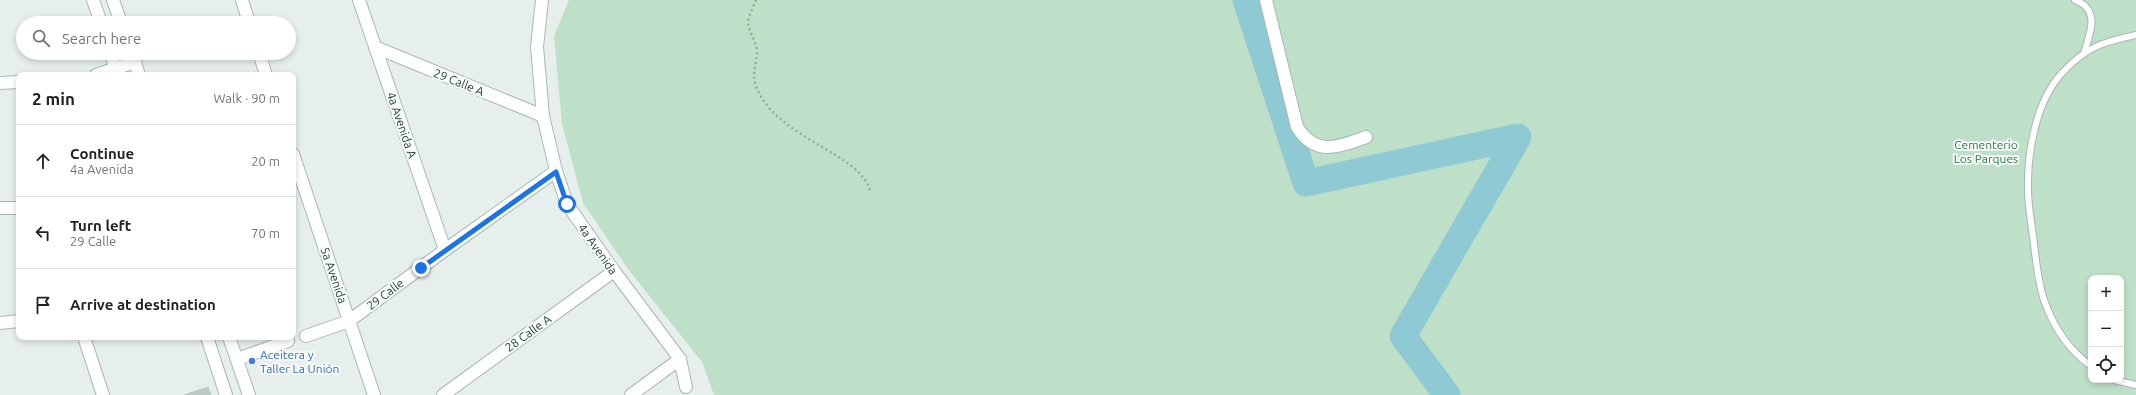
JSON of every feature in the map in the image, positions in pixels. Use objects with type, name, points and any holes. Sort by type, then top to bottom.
[{"type":"street","points":[[93,0],[99,16]]},
{"type":"street","points":[[113,0],[119,16]]},
{"type":"street","points":[[242,0],[247,16]]},
{"type":"street","name":"4a Avenida A","points":[[359,0],[445,250]]},
{"type":"street","name":"4a Avenida","points":[[542,0],[537,47],[543,116],[556,172],[567,204],[614,271],[680,359],[686,388]]},
{"type":"street","points":[[1266,0],[1297,127],[1305,138],[1319,146],[1336,147],[1366,137]]},
{"type":"street","name":"29 Calle A","points":[[375,47],[543,116]]},
{"type":"street","points":[[113,60],[117,72],[130,60]]},
{"type":"street","points":[[134,60],[138,72]]},
{"type":"street","points":[[261,60],[265,72]]},
{"type":"street","points":[[0,84],[16,82]]},
{"type":"street","name":"5a Avenida","points":[[296,163],[374,395]]},
{"type":"street","name":"29 Calle","points":[[306,336],[349,321],[445,250],[556,172]]},
{"type":"street","points":[[0,208],[16,208]]},
{"type":"street","name":"28 Calle A","points":[[443,395],[614,271]]},
{"type":"street","points":[[0,323],[16,321]]},
{"type":"street","points":[[85,340],[104,395]]},
{"type":"street","points":[[208,340],[226,395]]},
{"type":"street","points":[[230,340],[249,395]]},
{"type":"street","points":[[236,359],[288,342]]},
{"type":"street","points":[[631,395],[680,359]]},
{"type":"lane","points":[[2075,0],[2084,3],[2091,14],[2092,29],[2084,53]]},
{"type":"lane","points":[[2088,364],[2075,354],[2056,326],[2044,300],[2037,266],[2028,190],[2030,156],[2037,124],[2048,92],[2062,73],[2094,46],[2136,35]]},
{"type":"lane","points":[[2124,382],[2136,385]]},
{"type":"path","points":[[756,0],[748,23],[757,52],[753,70],[755,83],[770,110],[782,122],[857,170],[869,185],[870,191]]},
{"type":"green space","name":"Cementerio Los Parques","points":[[569,0],[2136,0],[2136,395],[714,395],[702,362],[628,269],[583,203],[562,124],[554,36]]},
{"type":"building","points":[[208,387],[211,395],[184,395]]},
{"type":"waterway","points":[[1246,0],[1306,183],[1518,137],[1403,336],[1447,395]]},
{"type":"place","name":"Aceitera y Taller La Unión","points":[[252,361]]},
{"type":"route","points":[[421,268],[556,172],[567,204]]}]
